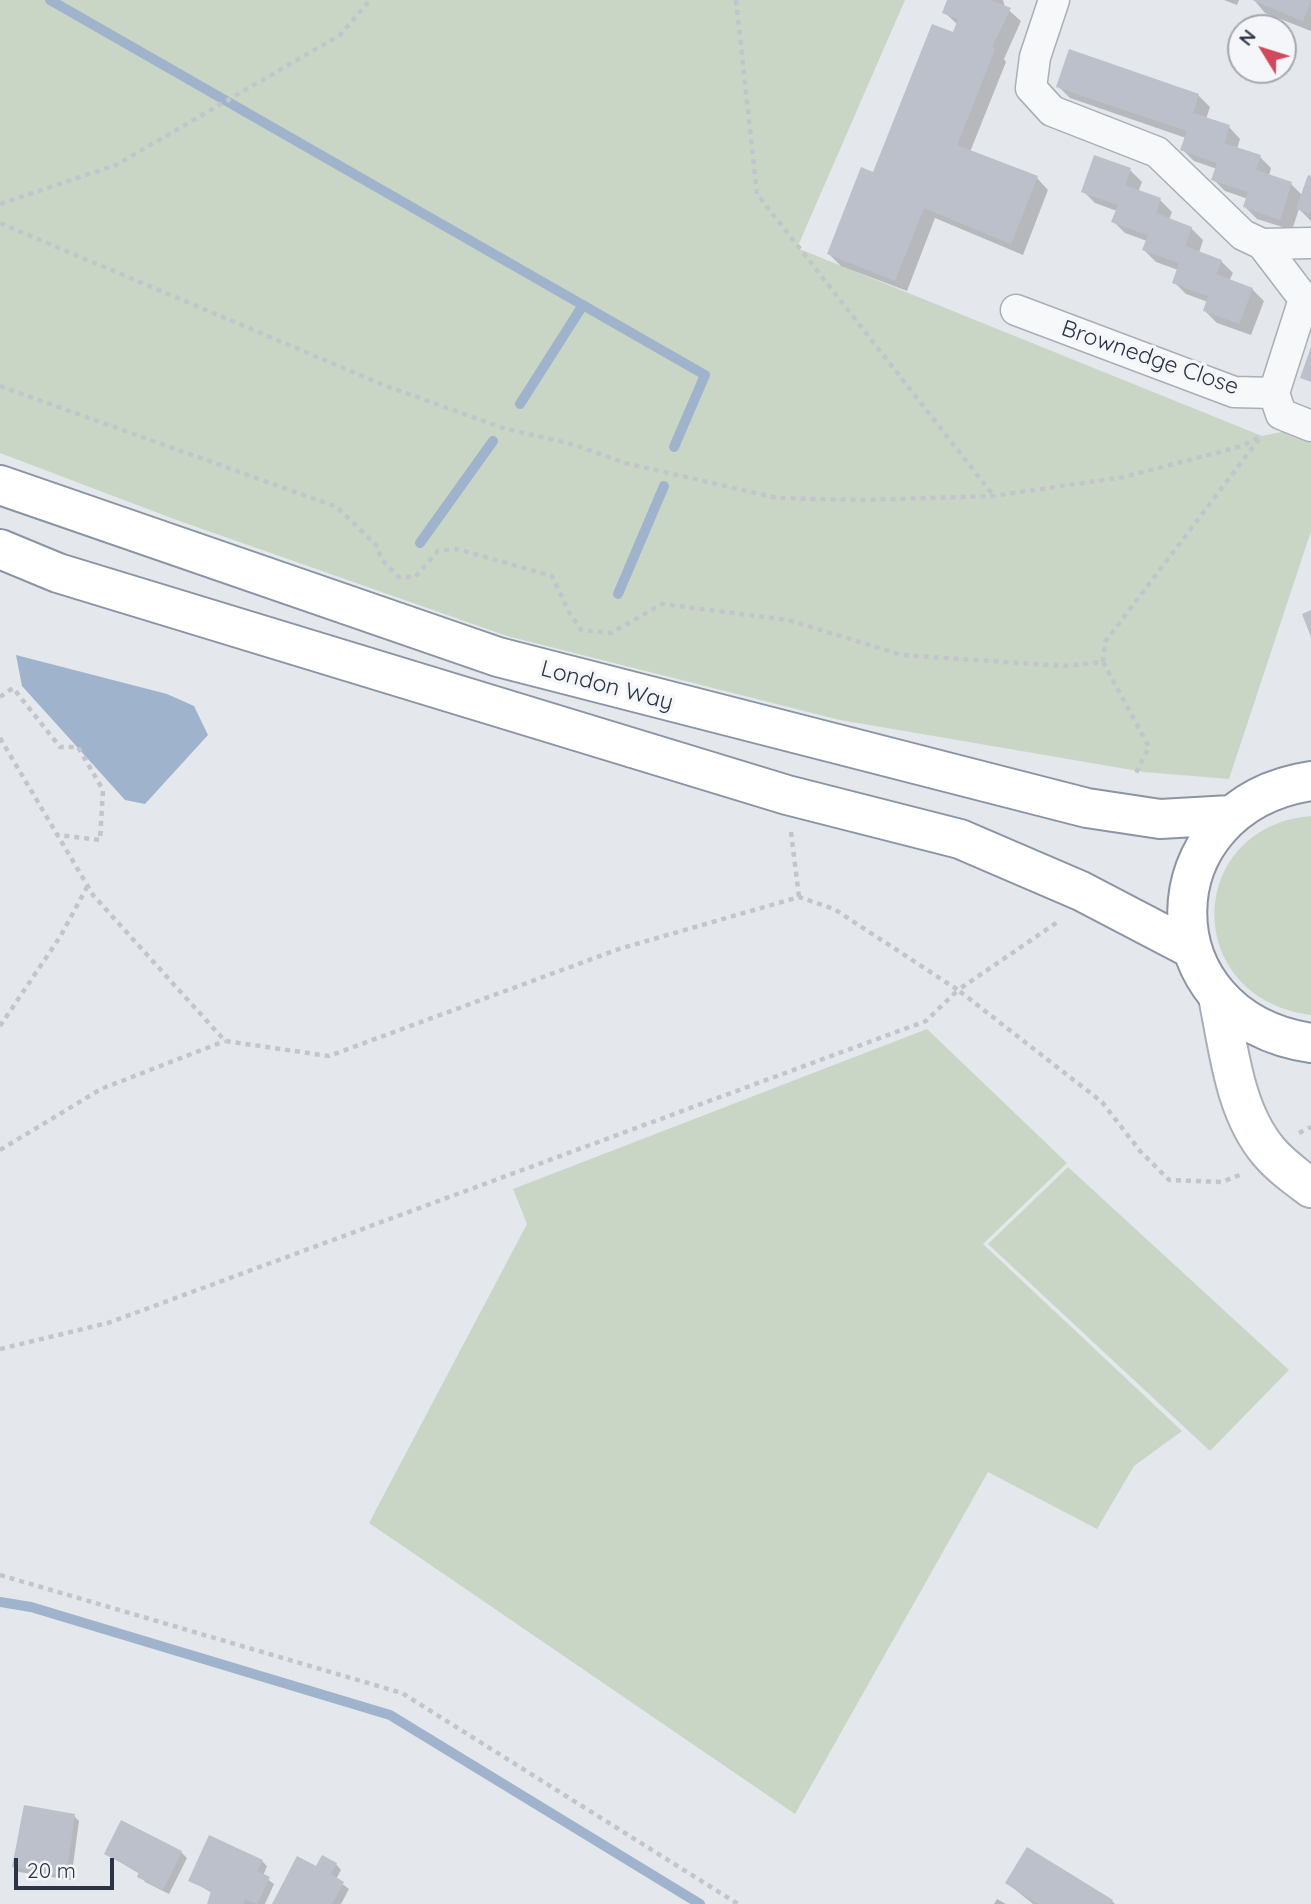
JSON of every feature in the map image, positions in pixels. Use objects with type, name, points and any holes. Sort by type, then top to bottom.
[{"type":"main road","name":"London Way","points":[[0,485],[498,657],[1087,808],[1160,819],[1231,815]]},
{"type":"main road","points":[[0,549],[58,573],[787,795],[960,839],[1081,891],[1192,949]]},
{"type":"main road","points":[[1311,781],[1285,785],[1256,797],[1231,815],[1207,842],[1192,876],[1187,912],[1192,949],[1203,975],[1218,998],[1246,1023],[1281,1039],[1311,1043]]},
{"type":"main road","points":[[1218,998],[1238,1089],[1248,1119],[1267,1150],[1311,1188]]},
{"type":"street","points":[[1052,5],[1035,57],[1031,88],[1052,111],[1157,152],[1243,235],[1262,244],[1311,243]]},
{"type":"street","points":[[1262,244],[1304,299],[1277,403]]},
{"type":"street","name":"Brownedge Close","points":[[1016,310],[1234,392],[1277,403],[1311,426]]},
{"type":"path","points":[[0,204],[116,165],[340,35],[370,0]]},
{"type":"path","points":[[736,0],[757,194],[993,496]]},
{"type":"path","points":[[0,223],[386,386],[503,428],[575,445],[625,463],[777,498],[862,500],[993,496],[1124,477],[1242,446],[1260,438]]},
{"type":"path","points":[[0,386],[337,507],[379,547],[381,559],[399,577],[415,577],[438,551],[457,550],[552,576],[569,612],[582,630],[611,633],[662,604],[788,620],[902,655],[1064,667],[1103,662]]},
{"type":"path","points":[[1136,773],[1149,747],[1103,662],[1105,642],[1260,438],[1277,403]]},
{"type":"path","points":[[0,697],[13,688],[60,747],[78,747],[103,790],[100,840],[57,835]]},
{"type":"path","points":[[0,738],[87,886],[225,1041]]},
{"type":"path","points":[[787,795],[799,897]]},
{"type":"path","points":[[0,1026],[60,937],[87,886]]},
{"type":"path","points":[[0,1150],[101,1089],[225,1041],[329,1056],[619,949],[799,897],[834,909],[958,990],[1102,1102],[1140,1151],[1169,1180],[1222,1182],[1250,1171]]},
{"type":"path","points":[[0,1349],[108,1323],[926,1021],[958,990],[1069,914]]},
{"type":"path","points":[[0,1575],[402,1693],[738,1904]]},
{"type":"green space","points":[[0,0],[905,0],[797,248],[1262,436],[1286,431],[1311,443],[1311,531],[1229,779],[1144,772],[840,720],[507,636],[174,519],[0,453]]},
{"type":"green space","points":[[1311,816],[1311,1015],[1268,1002],[1238,978],[1220,947],[1215,913],[1221,879],[1239,849],[1269,827]]},
{"type":"green space","points":[[927,1029],[1067,1163],[983,1244],[1182,1431],[1134,1466],[1097,1529],[988,1472],[795,1814],[369,1523],[527,1224],[513,1189]]},
{"type":"green space","points":[[1068,1167],[1289,1370],[1210,1451],[988,1244]]},
{"type":"water","points":[[16,655],[167,694],[194,706],[208,735],[145,804],[125,800],[22,686]]},
{"type":"building","points":[[947,0],[990,0],[1011,8],[992,47],[995,49],[957,145],[1038,176],[1011,244],[924,208],[895,281],[827,254],[861,167],[873,172],[932,24],[953,32],[958,19],[942,13]]},
{"type":"building","points":[[1252,0],[1311,0],[1303,21],[1297,19],[1297,14],[1286,14]]},
{"type":"building","points":[[1069,49],[1199,94],[1193,113],[1230,125],[1224,143],[1261,155],[1256,170],[1292,182],[1280,220],[1243,207],[1248,192],[1211,180],[1217,163],[1180,150],[1187,131],[1056,87]]},
{"type":"building","points":[[1094,155],[1131,168],[1125,185],[1161,198],[1156,213],[1192,227],[1185,246],[1222,260],[1216,274],[1253,288],[1239,324],[1203,311],[1208,296],[1172,283],[1179,263],[1142,250],[1148,235],[1111,222],[1118,205],[1081,192]]},
{"type":"building","points":[[1308,175],[1311,176],[1311,214],[1296,209]]},
{"type":"building","points":[[1311,347],[1311,382],[1300,378]]},
{"type":"building","points":[[1311,610],[1311,637],[1302,614]]},
{"type":"building","points":[[24,1805],[75,1814],[66,1876],[12,1867]]},
{"type":"building","points":[[121,1820],[182,1851],[163,1890],[137,1877],[139,1872],[104,1854]]},
{"type":"building","points":[[209,1835],[263,1860],[257,1871],[270,1877],[257,1904],[245,1899],[243,1904],[207,1904],[211,1891],[188,1881]]},
{"type":"building","points":[[1027,1847],[1113,1900],[1110,1904],[1038,1904],[1005,1883]]},
{"type":"building","points":[[322,1855],[337,1863],[331,1874],[344,1882],[332,1904],[272,1904],[297,1856],[316,1866]]},
{"type":"waterway","points":[[50,0],[705,375],[674,447]]},
{"type":"waterway","points":[[520,404],[583,305]]},
{"type":"waterway","points":[[420,543],[493,441]]},
{"type":"waterway","points":[[618,594],[664,486]]},
{"type":"waterway","points":[[0,1602],[31,1607],[390,1715],[700,1904]]}]
